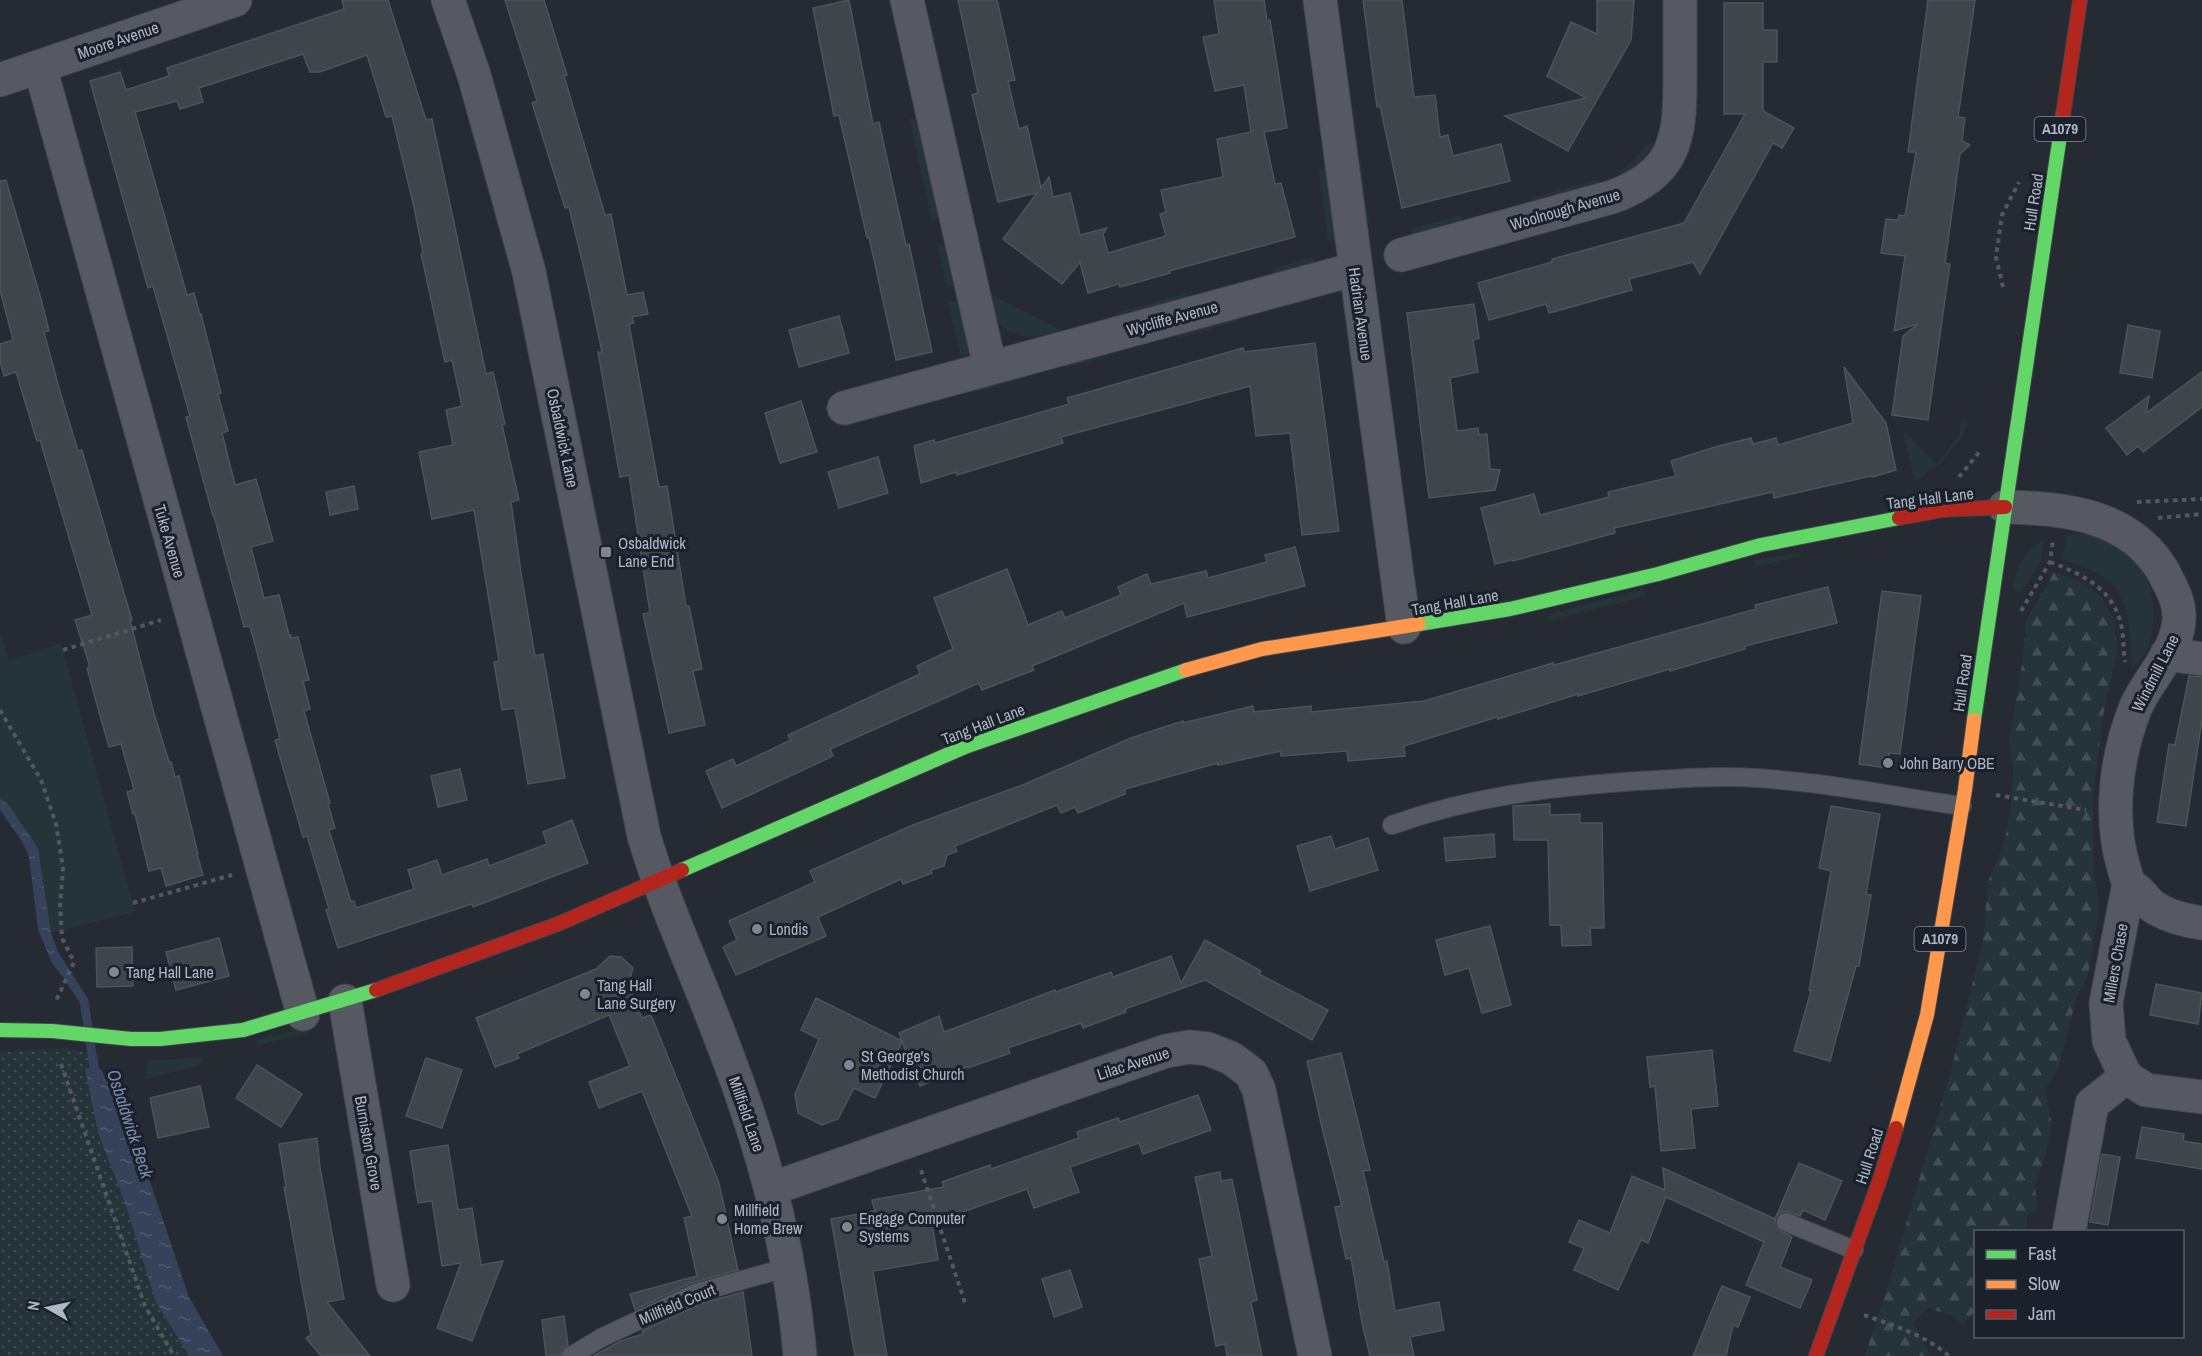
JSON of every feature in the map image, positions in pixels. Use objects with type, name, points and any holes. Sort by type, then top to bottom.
[{"type":"street","name":"Moore Avenue","points":[[0,80],[235,0]]},
{"type":"street","name":"Osbaldwick Lane","points":[[448,0],[474,75],[529,272],[644,836],[653,868],[660,881]]},
{"type":"street","points":[[907,0],[990,368]]},
{"type":"street","name":"Hadrian Avenue","points":[[1320,0],[1354,269],[1404,627]]},
{"type":"street","name":"Woolnough Avenue","points":[[1401,255],[1612,197],[1637,188],[1651,176],[1665,160],[1675,142],[1680,119],[1680,0]]},
{"type":"street","name":"Hull Road","points":[[1816,1356],[1879,1182],[1927,1015],[1964,798],[2080,0]]},
{"type":"street","name":"Tuke Avenue","points":[[40,67],[303,1014]]},
{"type":"street","name":"Wycliffe Avenue","points":[[844,408],[1354,269]]},
{"type":"street","name":"Tang Hall Lane","points":[[0,1030],[57,1031],[160,1039],[243,1030],[345,1001],[547,928],[965,747],[1163,677],[1262,649],[1510,609],[1658,574],[1761,545],[1863,524],[1952,509],[2005,507]]},
{"type":"street","name":"Windmill Lane","points":[[2005,507],[2057,509],[2099,520],[2129,535],[2154,556],[2176,595],[2179,616],[2175,638],[2141,696],[2125,738],[2116,792],[2115,815],[2119,851],[2129,882],[2157,910],[2202,923]]},
{"type":"street","points":[[2167,654],[2202,659]]},
{"type":"street","name":"Millfield Lane","points":[[660,881],[724,1045],[753,1127],[771,1189],[789,1267],[800,1356]]},
{"type":"street","name":"Millers Chase","points":[[2126,1077],[2109,1041],[2106,1003],[2129,882]]},
{"type":"street","name":"Burniston Grove","points":[[345,1001],[393,1286]]},
{"type":"street","name":"Lilac Avenue","points":[[771,1189],[1166,1051],[1189,1047],[1208,1049],[1231,1058],[1251,1073],[1259,1090],[1315,1356]]},
{"type":"street","points":[[2068,1230],[2092,1104],[2126,1077],[2146,1090],[2202,1097]]},
{"type":"lane","points":[[1392,825],[1425,813],[1481,799],[1542,790],[1688,778],[1753,778],[1964,798]]},
{"type":"lane","points":[[1786,1221],[1854,1250]]},
{"type":"lane","name":"Millfield Court","points":[[571,1356],[601,1338],[696,1293],[789,1267]]},
{"type":"path","points":[[2004,291],[1996,257],[2002,215],[2022,176]]},
{"type":"path","points":[[1952,509],[1958,479],[1987,442]]},
{"type":"path","points":[[2099,520],[2108,511],[2123,504],[2202,499]]},
{"type":"path","points":[[2016,619],[2050,562],[2057,509]]},
{"type":"path","points":[[2129,535],[2154,518],[2168,515],[2202,514]]},
{"type":"path","points":[[2050,562],[2088,578],[2112,600],[2121,624],[2127,677],[2141,696]]},
{"type":"path","points":[[63,650],[190,611]]},
{"type":"path","points":[[0,710],[41,780],[56,824],[63,868],[60,905],[62,938],[74,962],[54,1007],[60,1061],[145,1305],[174,1356]]},
{"type":"path","points":[[1964,798],[2115,815]]},
{"type":"path","points":[[133,903],[261,866]]},
{"type":"path","points":[[911,1140],[966,1306]]},
{"type":"path","points":[[1833,1305],[1896,1326],[1934,1343],[1950,1356]]},
{"type":"green space","points":[[909,118],[917,119],[940,217],[932,221]]},
{"type":"green space","points":[[1357,137],[1369,222],[1362,230],[1348,139]]},
{"type":"green space","points":[[1649,142],[1659,147],[1622,181],[1619,172],[1631,163]]},
{"type":"green space","points":[[1329,168],[1336,241],[1328,241],[1319,170]]},
{"type":"green space","points":[[1599,179],[1601,186],[1535,205],[1533,197]]},
{"type":"green space","points":[[1460,215],[1463,225],[1416,237],[1410,229]]},
{"type":"green space","points":[[937,244],[947,246],[955,286],[947,288]]},
{"type":"green space","points":[[1313,257],[1316,266],[1274,276],[1272,269]]},
{"type":"green space","points":[[983,291],[1069,334],[1031,337],[1003,328],[994,319]]},
{"type":"green space","points":[[1187,293],[1189,301],[1117,321],[1115,313]]},
{"type":"green space","points":[[958,300],[969,354],[961,356],[948,302]]},
{"type":"green space","points":[[1236,311],[1239,321],[1179,338],[1176,328]]},
{"type":"green space","points":[[1106,348],[1108,356],[1066,368],[1064,360]]},
{"type":"green space","points":[[1030,367],[1032,376],[973,393],[970,385]]},
{"type":"green space","points":[[1961,421],[1967,422],[1962,437],[1938,466],[1936,465],[1915,482],[1902,429],[1936,464],[1959,436]]},
{"type":"green space","points":[[2067,534],[2094,535],[2116,544],[2136,561],[2143,572],[2152,596],[2153,627],[2147,651],[2132,668],[2130,631],[2120,595],[2105,577],[2062,559]]},
{"type":"green space","points":[[2044,540],[2041,561],[2022,591],[2013,590],[2016,573],[2022,560],[2030,550]]},
{"type":"green space","points":[[1799,553],[1800,556],[1752,568],[1754,560]]},
{"type":"green space","points":[[2054,572],[2079,581],[2101,597],[2114,620],[2117,653],[2103,716],[2093,800],[2094,871],[2099,909],[2088,975],[2077,996],[2058,1069],[2045,1089],[2052,1125],[2046,1154],[2035,1185],[2037,1209],[2027,1215],[2027,1230],[1974,1230],[1974,1312],[1962,1325],[1954,1316],[1928,1308],[1913,1323],[1931,1356],[1865,1356],[1950,1074],[1983,941],[1988,882],[2005,840],[2011,805],[2013,770],[2009,742],[2023,658],[2026,621]]},
{"type":"green space","points":[[1643,589],[1646,596],[1550,621],[1550,614]]},
{"type":"green space","points":[[0,631],[9,660],[61,643],[135,912],[51,933],[38,848],[8,804],[0,798]]},
{"type":"green space","points":[[316,1026],[309,1033],[258,1045],[256,1039]]},
{"type":"green space","points":[[65,1048],[99,1054],[96,1079],[204,1356],[0,1356],[0,1052]]},
{"type":"green space","points":[[203,1057],[202,1065],[146,1079],[147,1064],[151,1060]]},
{"type":"water","points":[[0,798],[8,804],[38,848],[51,933],[58,952],[67,966],[62,976],[52,963],[38,930],[29,856],[0,810]]},
{"type":"water","points":[[85,1068],[101,1069],[138,1146],[189,1297],[223,1356],[189,1356],[156,1302],[124,1200],[98,1132]]},
{"type":"building","points":[[342,0],[388,0],[426,120],[432,119],[486,374],[493,372],[505,424],[502,425],[519,500],[511,502],[535,656],[543,654],[565,778],[528,784],[515,708],[502,710],[494,662],[499,661],[474,510],[432,519],[419,452],[453,445],[446,410],[462,406],[452,360],[445,362],[421,254],[423,253],[414,207],[392,116],[386,117],[367,55],[320,72],[310,72],[303,54],[199,88],[203,102],[180,109],[177,101],[135,112],[187,295],[194,293],[201,314],[221,393],[218,394],[228,431],[222,433],[235,485],[256,479],[273,541],[251,547],[264,598],[279,595],[289,635],[291,638],[298,637],[309,680],[303,681],[310,709],[304,711],[335,828],[329,830],[351,902],[354,901],[356,908],[414,889],[408,870],[437,860],[442,875],[487,859],[489,866],[547,844],[543,832],[572,820],[588,863],[473,907],[472,904],[338,948],[307,836],[303,837],[275,740],[280,739],[250,626],[244,627],[186,417],[190,416],[153,286],[148,288],[90,81],[120,72],[126,90],[169,76],[167,68],[344,9]]},
{"type":"building","points":[[505,0],[544,0],[605,215],[611,214],[627,295],[643,292],[648,314],[632,317],[634,323],[629,324],[659,487],[667,486],[686,606],[689,606],[702,669],[693,671],[705,725],[669,733],[643,614],[650,613],[629,475],[620,477],[598,352],[602,352],[586,277],[569,207],[565,208],[532,103],[537,101]]},
{"type":"building","points":[[849,0],[873,124],[879,122],[906,245],[909,244],[932,352],[896,360],[839,115],[834,116],[813,8]]},
{"type":"building","points":[[958,0],[997,0],[1015,80],[1008,81],[1019,129],[1027,126],[1041,188],[1049,177],[1053,197],[1070,193],[1080,235],[1107,228],[1103,234],[1108,253],[1166,236],[1160,214],[1166,212],[1161,190],[1223,177],[1217,139],[1251,132],[1244,85],[1215,91],[1203,37],[1219,34],[1214,0],[1264,0],[1267,21],[1270,20],[1287,128],[1264,132],[1275,184],[1281,183],[1295,237],[1169,271],[1170,273],[1120,287],[1119,284],[1088,293],[1080,262],[1062,284],[1003,239],[1037,193],[998,202],[972,95],[978,93]]},
{"type":"building","points":[[1363,0],[1402,0],[1414,97],[1435,95],[1440,137],[1448,135],[1453,156],[1501,144],[1510,181],[1402,208],[1380,106],[1377,107]]},
{"type":"building","points":[[1597,0],[1634,0],[1631,40],[1568,151],[1505,116],[1586,98],[1547,76],[1571,22],[1597,34]]},
{"type":"building","points":[[1928,0],[1975,0],[1958,117],[1965,118],[1962,141],[1970,145],[1960,154],[1945,263],[1950,264],[1928,420],[1892,415],[1903,336],[1918,324],[1894,331],[1905,256],[1881,253],[1886,219],[1898,220],[1899,215],[1905,216],[1916,152],[1908,152]]},
{"type":"building","points":[[1724,3],[1763,3],[1763,30],[1777,30],[1777,62],[1763,62],[1763,111],[1794,128],[1782,148],[1773,143],[1700,274],[1693,262],[1629,279],[1632,290],[1549,313],[1546,304],[1489,320],[1478,283],[1552,262],[1552,259],[1684,223],[1745,114],[1724,114]]},
{"type":"building","points":[[6,180],[41,299],[49,331],[44,332],[59,388],[78,451],[82,450],[132,620],[130,620],[153,710],[169,762],[171,762],[175,777],[179,776],[203,875],[166,886],[161,868],[149,871],[135,814],[133,814],[127,792],[134,790],[121,744],[109,747],[94,694],[87,668],[90,667],[75,620],[92,615],[40,440],[37,441],[16,372],[4,376],[0,361],[0,344],[13,340],[0,290],[0,181]]},
{"type":"building","points":[[1474,304],[1479,338],[1473,340],[1478,372],[1450,378],[1457,431],[1478,428],[1479,435],[1487,434],[1490,469],[1500,470],[1495,490],[1429,498],[1407,313]]},
{"type":"building","points":[[839,316],[849,353],[799,367],[789,330]]},
{"type":"building","points":[[2128,325],[2160,331],[2152,378],[2120,373]]},
{"type":"building","points":[[1315,343],[1339,531],[1302,535],[1290,433],[1256,436],[1250,386],[1061,437],[1063,443],[957,475],[956,472],[921,483],[914,446],[934,440],[935,443],[1069,404],[1067,398],[1243,348],[1244,352]]},
{"type":"building","points":[[1844,367],[1886,423],[1896,470],[1774,498],[1773,492],[1614,528],[1615,533],[1495,564],[1481,508],[1534,494],[1540,515],[1609,497],[1608,492],[1676,476],[1671,461],[1715,447],[1751,438],[1753,444],[1776,438],[1778,445],[1853,423]]},
{"type":"building","points":[[2202,372],[2202,407],[2143,452],[2138,446],[2127,455],[2106,428],[2149,396],[2146,413]]},
{"type":"building","points":[[801,401],[817,452],[780,463],[765,413]]},
{"type":"building","points":[[878,457],[888,493],[839,508],[828,472]]},
{"type":"building","points":[[354,486],[358,509],[330,515],[326,492]]},
{"type":"building","points":[[1295,547],[1305,586],[1187,617],[1184,603],[1032,666],[1034,670],[982,690],[979,683],[830,749],[833,756],[722,808],[706,771],[733,759],[736,766],[791,740],[788,735],[920,674],[917,666],[953,649],[934,598],[1007,569],[1028,625],[1062,611],[1065,618],[1121,595],[1118,587],[1147,574],[1151,584],[1206,571],[1208,578],[1267,562],[1265,555]]},
{"type":"building","points":[[1828,587],[1837,623],[1745,646],[1745,649],[1670,671],[1670,669],[1578,696],[1578,694],[1498,719],[1497,717],[1404,746],[1405,756],[1348,761],[1347,751],[1281,756],[1281,751],[1218,765],[1218,763],[1125,789],[1125,794],[1078,813],[1075,807],[1061,813],[1057,805],[955,846],[957,851],[947,855],[944,866],[931,870],[932,873],[903,884],[901,879],[818,917],[826,936],[736,975],[723,947],[737,940],[729,921],[815,882],[810,871],[913,825],[1025,784],[1131,738],[1161,728],[1253,706],[1254,712],[1311,706],[1311,712],[1424,701],[1553,663],[1554,665],[1756,609],[1755,605]]},
{"type":"building","points":[[1882,591],[1921,596],[1900,754],[1889,753],[1887,768],[1859,764]]},
{"type":"building","points":[[2189,676],[2202,677],[2202,719],[2186,826],[2157,822],[2169,744],[2175,745]]},
{"type":"building","points":[[460,769],[467,800],[438,807],[431,776]]},
{"type":"building","points":[[1550,804],[1550,815],[1580,814],[1580,823],[1602,823],[1604,928],[1590,928],[1591,945],[1562,946],[1561,925],[1550,925],[1548,840],[1514,840],[1513,806]]},
{"type":"building","points":[[1831,806],[1880,814],[1866,894],[1871,895],[1859,966],[1856,966],[1830,1061],[1794,1051],[1811,991],[1809,990],[1831,871],[1819,868]]},
{"type":"building","points":[[1494,834],[1495,857],[1446,861],[1444,838]]},
{"type":"building","points":[[1331,836],[1335,849],[1368,838],[1378,870],[1310,891],[1297,846]]},
{"type":"building","points":[[1490,926],[1511,1005],[1482,1013],[1469,968],[1445,975],[1436,940]]},
{"type":"building","points":[[219,938],[229,976],[176,990],[166,952]]},
{"type":"building","points":[[1205,940],[1261,971],[1259,974],[1328,1010],[1312,1040],[1205,980],[1125,1009],[1126,1012],[1083,1028],[1081,1023],[1008,1048],[1010,1053],[920,1086],[902,1042],[875,1098],[854,1088],[838,1119],[822,1125],[798,1113],[795,1094],[819,1039],[801,1030],[816,998],[902,1041],[899,1033],[939,1016],[944,1032],[1055,990],[1056,992],[1111,972],[1113,977],[1171,956],[1181,983]]},
{"type":"building","name":"Tang Hall Lane","points":[[132,947],[133,986],[97,987],[96,948]]},
{"type":"building","points":[[610,956],[621,957],[633,968],[628,985],[642,1018],[651,1015],[719,1183],[738,1270],[691,1283],[635,1310],[630,1294],[697,1276],[684,1218],[692,1216],[642,1091],[599,1108],[589,1082],[630,1066],[609,1015],[517,1054],[519,1058],[495,1067],[476,1018],[596,969]]},
{"type":"building","points":[[2156,984],[2202,993],[2198,1024],[2150,1015]]},
{"type":"building","points":[[1712,1050],[1718,1106],[1691,1109],[1695,1148],[1661,1151],[1655,1086],[1650,1087],[1647,1057]]},
{"type":"building","points":[[1341,1053],[1370,1170],[1363,1171],[1384,1262],[1387,1261],[1395,1311],[1439,1302],[1444,1330],[1410,1337],[1414,1356],[1370,1356],[1351,1258],[1346,1259],[1335,1207],[1342,1206],[1307,1061]]},
{"type":"building","points":[[426,1058],[462,1070],[442,1128],[406,1116]]},
{"type":"building","points":[[257,1065],[302,1094],[281,1127],[236,1098]]},
{"type":"building","points":[[200,1086],[209,1127],[158,1138],[150,1098]]},
{"type":"building","points":[[1198,1095],[1211,1130],[1143,1154],[1139,1143],[1070,1167],[1079,1192],[1034,1208],[1027,1189],[932,1223],[938,1260],[873,1271],[887,1356],[855,1356],[831,1219],[875,1211],[872,1200],[944,1187],[942,1182],[990,1165],[991,1169],[1079,1138],[1077,1132],[1118,1118],[1120,1122]]},
{"type":"building","points":[[2142,1127],[2184,1134],[2183,1141],[2202,1144],[2202,1169],[2136,1158]]},
{"type":"building","points":[[317,1138],[320,1168],[344,1299],[327,1302],[370,1356],[321,1356],[306,1338],[311,1335],[284,1187],[286,1187],[279,1144]]},
{"type":"building","points":[[448,1145],[458,1210],[472,1208],[481,1265],[503,1261],[472,1341],[437,1328],[461,1263],[442,1266],[432,1201],[418,1203],[410,1151]]},
{"type":"building","points":[[2102,1154],[2120,1157],[2108,1225],[2090,1222]]},
{"type":"building","points":[[1799,1163],[1842,1181],[1825,1220],[1803,1210],[1800,1216],[1785,1211],[1776,1217]]},
{"type":"building","points":[[1663,1168],[1775,1219],[1778,1229],[1792,1237],[1780,1267],[1812,1280],[1800,1308],[1746,1285],[1764,1242],[1666,1197],[1648,1243],[1641,1240],[1618,1290],[1574,1270],[1584,1248],[1569,1242],[1579,1220],[1610,1233],[1632,1176],[1665,1190]]},
{"type":"building","points":[[1220,1172],[1221,1181],[1232,1179],[1257,1300],[1251,1302],[1262,1356],[1227,1356],[1225,1344],[1216,1346],[1199,1259],[1212,1256],[1195,1177]]},
{"type":"building","points":[[1070,1270],[1082,1307],[1054,1317],[1042,1279]]},
{"type":"building","points":[[1722,1286],[1750,1297],[1738,1327],[1733,1325],[1726,1356],[1693,1356]]},
{"type":"building","points":[[743,1292],[752,1356],[593,1356],[621,1341],[643,1334],[642,1331],[700,1304]]},
{"type":"building","points":[[564,1316],[568,1345],[562,1350],[560,1356],[546,1356],[542,1320]]},
{"type":"waterway","name":"Osbaldwick Beck","points":[[59,962],[84,1001],[96,1081]]},
{"type":"traffic: fast","points":[[1974,720],[2063,115]]},
{"type":"traffic: fast","points":[[1419,624],[1510,609],[1658,574],[1761,545],[1899,518]]},
{"type":"traffic: fast","points":[[682,870],[965,747],[1186,670]]},
{"type":"traffic: fast","points":[[0,1030],[52,1031],[131,1039],[160,1039],[243,1030],[376,990]]},
{"type":"traffic: slow","points":[[1186,670],[1262,649],[1419,624]]},
{"type":"traffic: slow","points":[[1896,1128],[1927,1015],[1965,790],[1974,720]]},
{"type":"traffic: jam","points":[[2063,115],[2080,0]]},
{"type":"traffic: jam","points":[[1899,518],[1942,510],[2005,507]]},
{"type":"traffic: jam","points":[[376,990],[558,924],[682,870]]},
{"type":"traffic: jam","points":[[1816,1356],[1879,1182],[1896,1128]]},
{"type":"place","name":"Osbaldwick Lane End","points":[[606,552]]},
{"type":"place","name":"John Barry OBE","points":[[1888,763]]},
{"type":"place","name":"Londis","points":[[757,929]]},
{"type":"place","name":"Tang Hall Lane","points":[[114,972]]},
{"type":"place","name":"Tang Hall Lane Surgery","points":[[585,994]]},
{"type":"place","name":"St George's Methodist Church","points":[[849,1065]]},
{"type":"place","name":"Millfield Home Brew","points":[[722,1219]]},
{"type":"place","name":"Engage Computer Systems","points":[[847,1227]]}]
